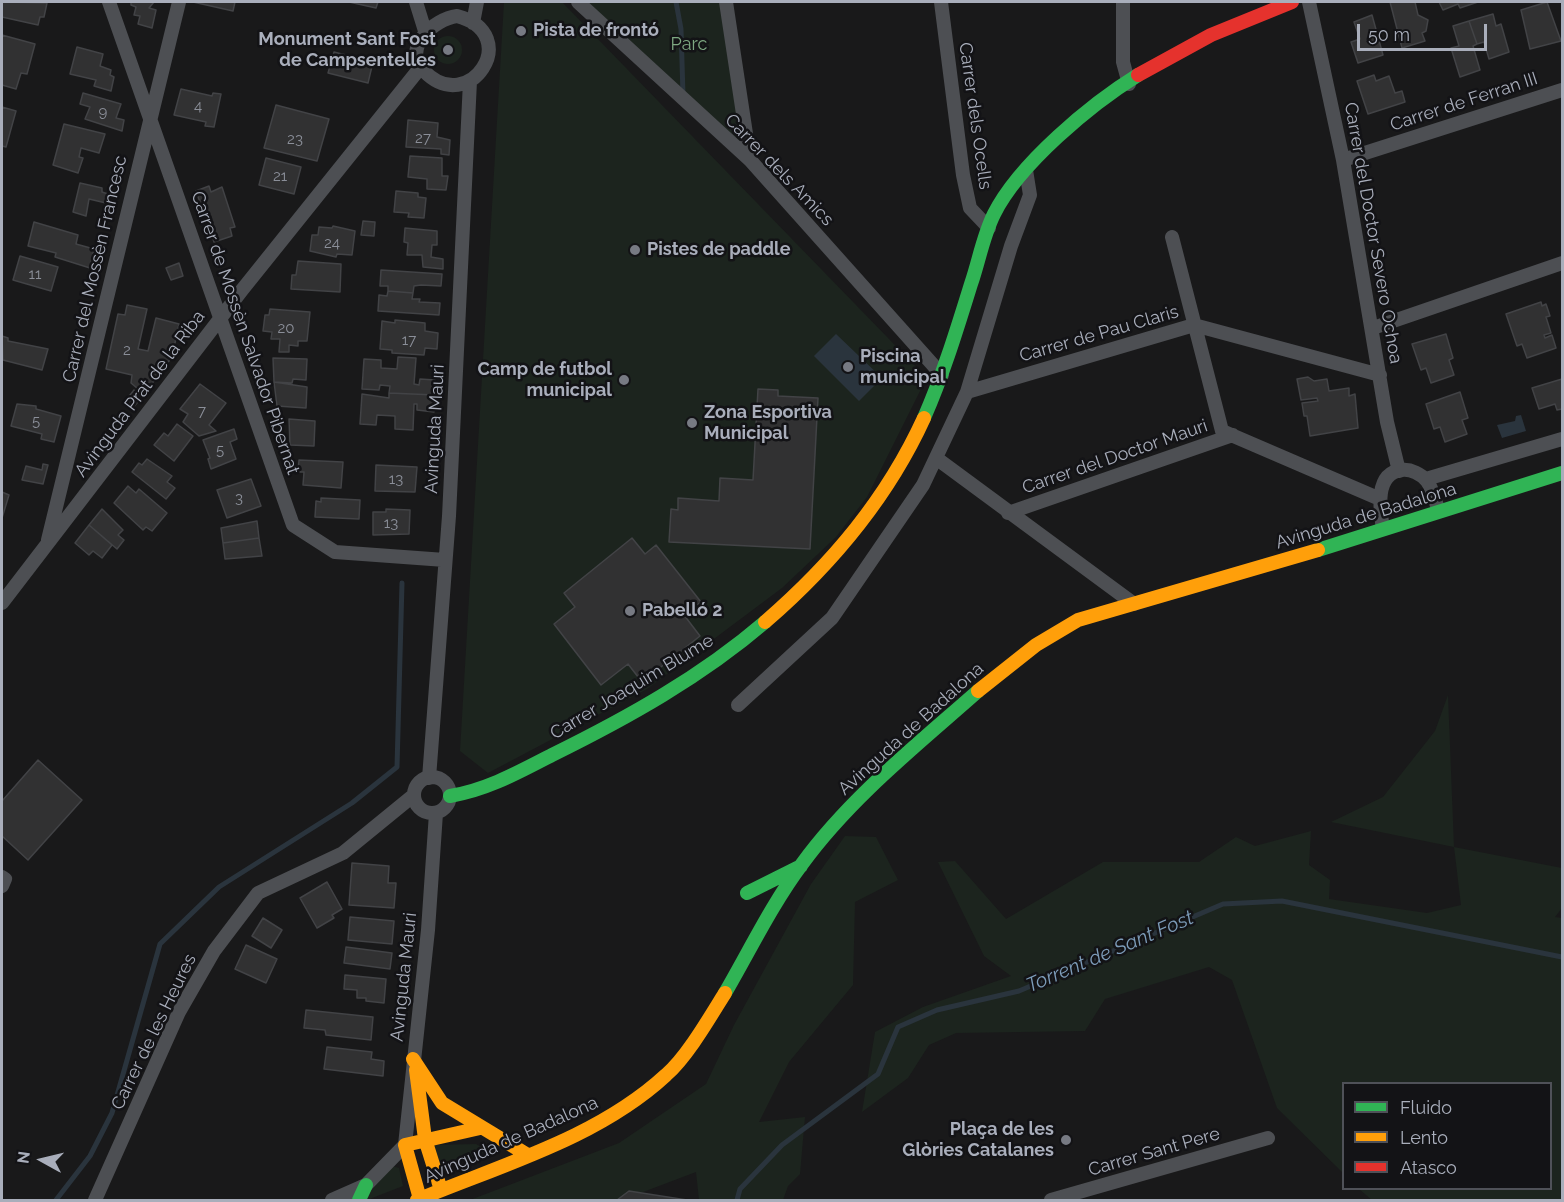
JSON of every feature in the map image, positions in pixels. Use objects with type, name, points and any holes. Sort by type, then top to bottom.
[{"type":"street","name":"Carrer de Mossèn Salvador Pibernat","points":[[110,2],[293,525],[335,552],[445,560]]},
{"type":"street","name":"Carrer del Mossèn Francesc","points":[[47,545],[179,2]]},
{"type":"street","points":[[416,2],[425,31],[418,51],[420,68],[439,82],[451,84],[470,81],[482,72],[489,54],[486,37],[473,23],[457,16],[448,17],[425,31]]},
{"type":"street","points":[[473,23],[477,2]]},
{"type":"street","name":"Carrer dels Amics","points":[[578,2],[750,160],[942,375]]},
{"type":"street","points":[[726,2],[750,160]]},
{"type":"street","name":"Carrer dels Ocells","points":[[941,2],[963,175],[970,208],[989,228]]},
{"type":"street","points":[[1123,2],[1123,62],[1129,84]]},
{"type":"street","name":"Carrer Joaquim Blume","points":[[450,795],[471,793],[586,740],[716,661],[815,578],[864,523],[907,454],[942,375],[989,228],[1001,201],[1026,170],[1049,145],[1080,118],[1203,37],[1292,2]]},
{"type":"street","name":"Carrer del Doctor Severo Ochoa","points":[[1309,2],[1343,160],[1387,422],[1399,471]]},
{"type":"street","name":"Avinguda Prat de la Riba","points":[[2,603],[220,318],[420,68]]},
{"type":"street","name":"Avinguda Mauri","points":[[429,778],[449,516],[470,81]]},
{"type":"street","name":"Carrer de Ferran III","points":[[1343,160],[1563,90]]},
{"type":"street","points":[[738,705],[832,618],[923,485],[966,392],[1011,246],[1030,195],[1026,170]]},
{"type":"street","name":"Carrer del Doctor Mauri","points":[[1172,237],[1222,431],[1380,499]]},
{"type":"street","points":[[1373,328],[1563,263]]},
{"type":"street","name":"Carrer de Pau Claris","points":[[966,392],[1194,325],[1380,375]]},
{"type":"street","name":"Carrer del Doctor Mauri","points":[[1008,513],[1233,435]]},
{"type":"street","points":[[1426,479],[1563,439]]},
{"type":"street","name":"Carrer del Doctor Mauri","points":[[936,458],[1134,604]]},
{"type":"street","points":[[1383,529],[1380,499],[1387,478],[1399,471],[1416,472],[1426,479],[1439,511]]},
{"type":"street","name":"Avinguda de Badalona","points":[[418,1200],[587,1130],[620,1111],[669,1073],[717,1008],[801,866],[839,818],[957,709],[1024,653],[1078,620],[1563,473]]},
{"type":"street","points":[[429,778],[443,782],[450,795],[446,807],[436,813],[421,810],[414,795],[418,784],[429,778]]},
{"type":"street","name":"Carrer de les Heures","points":[[95,1200],[179,1012],[214,951],[258,893],[343,853],[414,795]]},
{"type":"street","name":"Avinguda Mauri","points":[[405,1145],[428,930],[436,813]]},
{"type":"street","points":[[747,893],[801,866]]},
{"type":"street","points":[[2,877],[5,879],[2,886]]},
{"type":"street","points":[[413,1059],[442,1103],[526,1154]]},
{"type":"street","points":[[413,1059],[421,1097],[425,1139],[441,1190]]},
{"type":"street","points":[[359,1200],[366,1185],[405,1145],[480,1128]]},
{"type":"street","name":"Carrer Sant Pere","points":[[1051,1200],[1268,1138]]},
{"type":"street","points":[[405,1145],[418,1200]]},
{"type":"street","points":[[332,1200],[366,1185]]},
{"type":"green space","name":"Zona Esportiva Municipal","points":[[504,2],[562,2],[921,372],[922,387],[867,497],[836,537],[782,588],[647,689],[488,773],[460,751]]},
{"type":"green space","name":"Parc","points":[[578,2],[726,2],[750,160]]},
{"type":"green space","points":[[448,36],[458,40],[462,50],[458,60],[448,64],[438,60],[434,50],[438,40]]},
{"type":"green space","points":[[1448,695],[1454,847],[1331,822],[1383,797],[1435,731]]},
{"type":"green space","points":[[1311,831],[1309,865],[1330,880],[1329,899],[1427,913],[1461,905],[1454,847],[1562,868],[1562,908],[1555,917],[1562,918],[1562,1200],[1372,1200],[1360,1190],[1552,1190],[1552,1082],[1342,1082],[1342,1172],[1277,1108],[1232,980],[1209,967],[1105,999],[1085,1031],[956,1033],[929,1045],[908,1078],[862,1112],[875,1032],[923,1007],[1011,976],[984,956],[938,862],[955,861],[1006,919],[1103,862],[1199,862],[1236,837],[1255,846]]},
{"type":"green space","points":[[845,836],[876,837],[898,880],[855,902],[853,985],[789,1062],[759,1122],[805,1117],[800,1174],[788,1186],[783,1200],[699,1200],[696,1172],[622,1200],[470,1200],[619,1143],[706,1084],[734,1025],[811,884]]},
{"type":"green space","points":[[476,1144],[488,1151],[440,1170],[433,1145]]},
{"type":"green space","points":[[392,1166],[399,1168],[403,1186],[367,1200],[370,1188]]},
{"type":"shaded area","name":"Piscina municipal","points":[[836,334],[882,378],[859,401],[814,356]]},
{"type":"shaded area","points":[[1521,415],[1526,431],[1502,438],[1497,425],[1515,421],[1516,416]]},
{"type":"building","points":[[131,2],[154,2],[149,8],[156,10],[152,28],[138,24],[140,16],[134,15],[136,7],[131,5]]},
{"type":"building","points":[[193,2],[235,2],[233,11]]},
{"type":"building","points":[[349,2],[378,2],[376,8]]},
{"type":"building","points":[[1390,2],[1415,2],[1418,15],[1428,20],[1426,31],[1422,33],[1425,41],[1402,48]]},
{"type":"building","points":[[1439,2],[1478,2],[1460,8],[1458,4],[1443,10]]},
{"type":"building","points":[[1547,2],[1561,41],[1530,49],[1521,10]]},
{"type":"building","points":[[2,3],[47,3],[44,17],[40,17],[38,25],[2,17]]},
{"type":"building","points":[[1493,14],[1496,26],[1501,24],[1509,52],[1489,59],[1484,42],[1477,44],[1469,21]]},
{"type":"building","points":[[1372,15],[1383,55],[1358,63],[1351,42],[1360,39],[1354,22]]},
{"type":"building","points":[[1469,21],[1477,44],[1473,46],[1480,70],[1460,77],[1451,48],[1459,46],[1453,26]]},
{"type":"building","points":[[2,35],[35,44],[27,74],[21,73],[16,89],[2,85]]},
{"type":"building","points":[[77,47],[103,54],[100,66],[111,70],[110,75],[114,77],[111,91],[94,86],[96,80],[70,74]]},
{"type":"building","points":[[334,52],[373,62],[368,83],[328,73]]},
{"type":"building","points":[[1374,75],[1376,81],[1389,76],[1395,93],[1402,91],[1405,102],[1368,114],[1357,81]]},
{"type":"building","points":[[181,89],[212,96],[213,93],[221,94],[214,127],[205,126],[206,122],[174,115]]},
{"type":"building","points":[[83,93],[121,104],[116,118],[124,120],[122,131],[85,119],[90,107],[80,104]]},
{"type":"building","points":[[276,105],[329,119],[317,161],[264,148]]},
{"type":"building","points":[[2,107],[16,111],[6,147],[2,146]]},
{"type":"building","points":[[408,120],[438,123],[437,137],[450,140],[449,155],[441,154],[441,149],[406,147]]},
{"type":"building","points":[[64,124],[105,134],[99,153],[81,148],[79,157],[83,158],[78,173],[53,165]]},
{"type":"building","points":[[410,156],[442,158],[442,176],[448,176],[446,190],[427,189],[427,179],[408,177]]},
{"type":"building","points":[[266,158],[301,167],[294,194],[259,185]]},
{"type":"building","points":[[80,183],[102,188],[102,192],[108,194],[106,203],[89,199],[86,216],[73,212]]},
{"type":"building","points":[[209,186],[211,192],[222,187],[235,227],[230,228],[232,236],[214,242],[196,191]]},
{"type":"building","points":[[396,191],[418,193],[418,197],[426,198],[424,218],[408,217],[409,213],[394,212]]},
{"type":"building","points":[[363,221],[375,222],[374,236],[361,235]]},
{"type":"building","points":[[34,222],[78,235],[76,244],[94,249],[90,268],[55,257],[56,253],[28,246]]},
{"type":"building","points":[[333,226],[355,231],[352,255],[337,254],[336,257],[310,251],[312,235],[318,235],[319,227],[332,228]]},
{"type":"building","points":[[405,228],[437,231],[437,245],[432,245],[431,257],[443,259],[443,269],[423,267],[422,255],[407,255],[408,243],[404,242]]},
{"type":"building","points":[[20,256],[58,267],[51,291],[13,280]]},
{"type":"building","points":[[298,261],[341,264],[340,292],[291,289],[292,275],[296,275]]},
{"type":"building","points":[[179,263],[183,276],[171,280],[166,268]]},
{"type":"building","points":[[381,270],[442,274],[441,286],[414,286],[413,293],[388,291],[388,286],[380,286]]},
{"type":"building","points":[[388,291],[413,293],[412,299],[420,299],[419,302],[440,303],[439,315],[378,311],[379,295],[387,296]]},
{"type":"building","points":[[1541,302],[1542,306],[1546,304],[1550,316],[1546,317],[1551,333],[1544,335],[1545,338],[1552,335],[1556,348],[1527,358],[1522,344],[1517,346],[1506,314]]},
{"type":"building","points":[[127,305],[147,309],[138,349],[148,351],[156,318],[179,324],[175,343],[164,355],[172,357],[144,394],[131,383],[132,375],[106,369],[118,314],[125,315]]},
{"type":"building","points":[[270,309],[310,312],[307,341],[298,341],[298,346],[289,345],[289,352],[279,352],[280,339],[271,339],[272,332],[263,331],[265,315],[269,315]]},
{"type":"building","points":[[395,320],[425,323],[425,331],[438,333],[437,349],[425,348],[424,355],[392,353],[392,350],[380,349],[382,321],[395,323]]},
{"type":"building","points":[[1446,334],[1453,358],[1449,360],[1454,375],[1431,383],[1426,368],[1421,370],[1412,344]]},
{"type":"building","points":[[2,336],[8,338],[8,341],[48,349],[42,370],[3,360]]},
{"type":"building","points":[[398,357],[416,358],[414,384],[419,385],[420,379],[435,380],[435,395],[389,393],[390,386],[380,385],[379,390],[362,389],[364,359],[381,360],[381,368],[397,369]]},
{"type":"building","points":[[273,358],[307,359],[306,380],[293,379],[292,383],[274,382]]},
{"type":"building","points":[[1308,377],[1314,381],[1327,379],[1329,391],[1349,388],[1349,396],[1355,394],[1358,428],[1310,436],[1302,403],[1318,401],[1317,398],[1301,400],[1297,379]]},
{"type":"building","points":[[1562,379],[1562,409],[1557,410],[1555,404],[1539,409],[1532,388]]},
{"type":"building","points":[[274,382],[307,387],[306,408],[277,406]]},
{"type":"building","points":[[200,384],[226,403],[209,425],[216,431],[199,436],[183,422],[188,414],[180,409]]},
{"type":"building","points":[[758,389],[778,390],[778,396],[818,398],[810,549],[669,542],[671,509],[678,510],[678,498],[719,501],[720,478],[753,480]]},
{"type":"building","points":[[134,390],[142,397],[131,410],[123,404]]},
{"type":"building","points":[[1460,392],[1468,418],[1462,420],[1467,434],[1445,442],[1440,427],[1434,429],[1426,404]]},
{"type":"building","points":[[389,393],[435,395],[434,412],[417,410],[417,404],[414,404],[413,430],[395,429],[395,416],[377,415],[376,425],[360,424],[362,394],[389,398]]},
{"type":"building","points":[[17,404],[36,406],[36,409],[61,416],[54,442],[41,439],[42,434],[11,426]]},
{"type":"building","points":[[289,419],[315,421],[314,446],[290,445]]},
{"type":"building","points":[[177,424],[193,436],[174,461],[154,445],[164,433],[168,436]]},
{"type":"building","points":[[234,429],[237,439],[230,442],[236,459],[211,469],[208,459],[210,458],[203,440]]},
{"type":"building","points":[[147,459],[172,476],[167,482],[175,488],[166,499],[132,472],[139,463],[142,465]]},
{"type":"building","points":[[299,460],[343,462],[341,488],[303,485],[304,472],[298,472]]},
{"type":"building","points":[[43,464],[48,465],[43,484],[22,480],[26,466],[42,470]]},
{"type":"building","points":[[376,465],[417,467],[415,492],[375,491]]},
{"type":"building","points":[[251,479],[261,506],[227,518],[217,490]]},
{"type":"building","points":[[128,486],[136,493],[139,489],[167,513],[152,531],[146,527],[143,530],[114,503]]},
{"type":"building","points":[[2,492],[9,495],[2,518]]},
{"type":"building","points":[[321,498],[360,500],[359,519],[315,517],[316,501],[321,502]]},
{"type":"building","points":[[102,509],[123,530],[118,535],[124,540],[117,549],[89,525]]},
{"type":"building","points":[[386,509],[410,510],[409,534],[373,535],[373,512],[386,512]]},
{"type":"building","points":[[257,521],[259,538],[223,543],[221,528]]},
{"type":"building","points":[[89,525],[112,545],[102,558],[93,551],[89,555],[75,543]]},
{"type":"building","points":[[259,538],[262,556],[225,559],[223,543]]},
{"type":"building","name":"Pabelló 2","points":[[632,538],[645,554],[656,545],[701,602],[684,615],[700,636],[642,682],[628,664],[601,685],[554,624],[575,607],[564,593]]},
{"type":"building","points":[[38,760],[82,800],[28,860],[2,836],[2,801]]},
{"type":"building","points":[[352,863],[389,866],[388,883],[396,883],[394,908],[349,905]]},
{"type":"building","points":[[327,882],[342,909],[332,915],[334,918],[317,928],[300,898]]},
{"type":"building","points":[[350,917],[394,921],[392,944],[348,940]]},
{"type":"building","points":[[263,918],[282,930],[271,948],[252,936]]},
{"type":"building","points":[[246,945],[277,959],[266,983],[235,969]]},
{"type":"building","points":[[346,947],[392,953],[390,969],[344,963]]},
{"type":"building","points":[[345,975],[386,979],[384,1003],[357,998],[357,990],[344,989]]},
{"type":"building","points":[[306,1010],[373,1017],[371,1040],[326,1035],[325,1030],[304,1028]]},
{"type":"building","points":[[327,1047],[372,1052],[371,1059],[384,1061],[383,1076],[324,1069]]},
{"type":"building","points":[[629,1191],[687,1200],[617,1200]]},
{"type":"waterway","points":[[676,2],[681,29],[683,95]]},
{"type":"waterway","points":[[56,1200],[90,1156],[112,1113],[160,944],[219,887],[352,803],[397,767],[402,583]]},
{"type":"waterway","name":"Torrent de Sant Fost","points":[[737,1200],[740,1189],[782,1145],[878,1074],[898,1027],[937,1010],[1019,991],[1223,904],[1282,901],[1562,957]]},
{"type":"traffic: fast","points":[[924,418],[949,352],[987,231],[1005,195],[1020,175],[1058,137],[1099,102],[1138,75]]},
{"type":"traffic: fast","points":[[1318,550],[1562,473]]},
{"type":"traffic: fast","points":[[450,796],[502,780],[635,711],[715,661],[765,622]]},
{"type":"traffic: fast","points":[[725,993],[781,895],[821,840],[885,773],[978,691]]},
{"type":"traffic: fast","points":[[747,893],[801,866]]},
{"type":"traffic: fast","points":[[359,1200],[366,1185]]},
{"type":"traffic: slow","points":[[765,622],[813,577],[856,529],[893,476],[924,418]]},
{"type":"traffic: slow","points":[[978,691],[1036,645],[1078,620],[1318,550]]},
{"type":"traffic: slow","points":[[417,1200],[548,1148],[610,1116],[639,1097],[666,1075],[682,1058],[725,993]]},
{"type":"traffic: slow","points":[[413,1059],[442,1103],[526,1154]]},
{"type":"traffic: slow","points":[[416,1070],[425,1139],[441,1190]]},
{"type":"traffic: slow","points":[[420,1199],[405,1145],[480,1128]]},
{"type":"traffic: jam","points":[[1138,75],[1211,35],[1292,2]]},
{"type":"place","name":"Pista de frontó","points":[[521,31]]},
{"type":"place","name":"Monument Sant Fost de Campsentelles","points":[[448,50]]},
{"type":"place","name":"Pistes de paddle","points":[[635,250]]},
{"type":"place","name":"Piscina municipal","points":[[848,367]]},
{"type":"place","name":"Camp de futbol municipal","points":[[624,380]]},
{"type":"place","name":"Zona Esportiva Municipal","points":[[692,423]]},
{"type":"place","name":"Pabelló 2","points":[[630,611]]},
{"type":"place","name":"Plaça de les Glòries Catalanes","points":[[1066,1140]]}]
